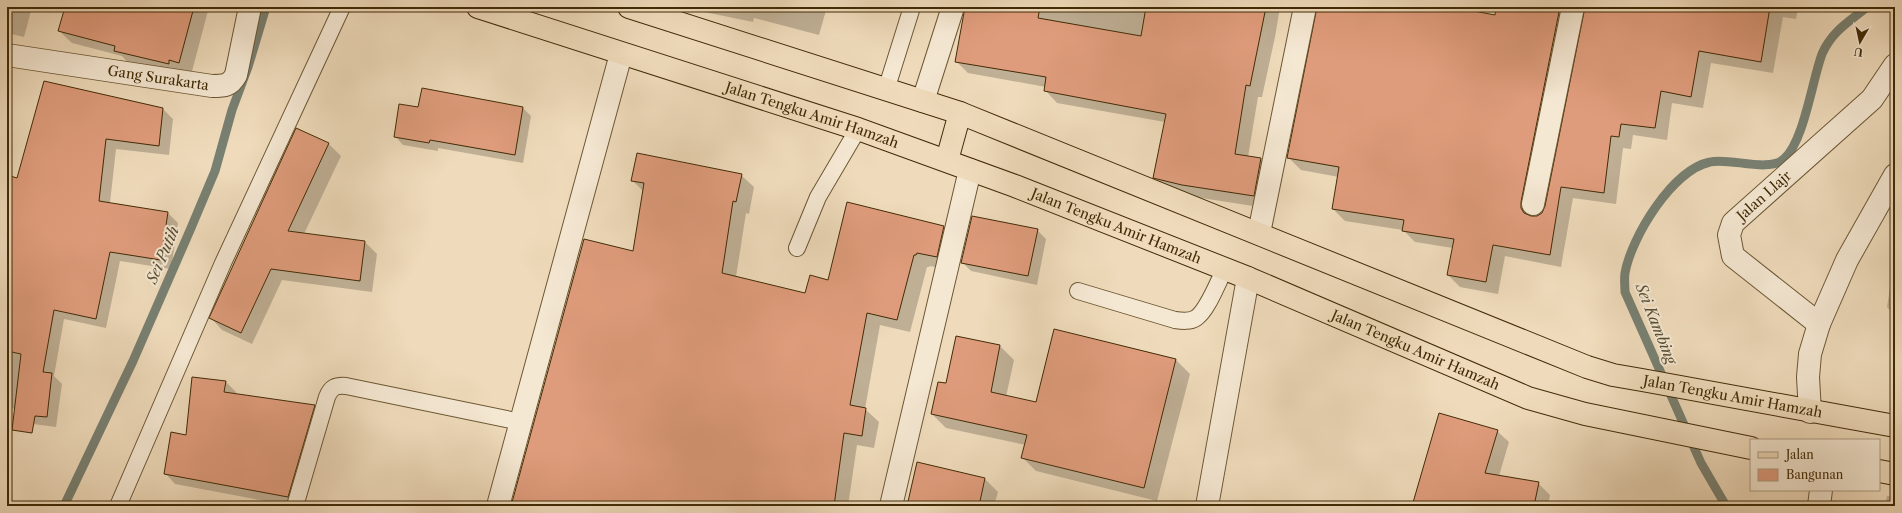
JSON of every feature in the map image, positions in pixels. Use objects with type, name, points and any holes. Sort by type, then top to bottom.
[{"type":"main road","name":"Jalan Tengku Amir Hamzah","points":[[478,7],[620,54],[858,129],[947,160],[970,170],[1022,188],[1248,278],[1528,398],[1585,414],[1745,447]]},
{"type":"main road","name":"Jalan Tengku Amir Hamzah","points":[[629,7],[661,11],[886,90],[960,113],[1259,233],[1553,354],[1612,375],[1810,412],[1895,426]]},
{"type":"main road","points":[[947,160],[960,113]]},
{"type":"main road","points":[[1880,471],[1895,474]]},
{"type":"street","name":"Gang Surakarta","points":[[7,55],[212,86],[231,81],[250,7]]},
{"type":"street","points":[[923,102],[953,7]]},
{"type":"street","points":[[1259,233],[1305,7]]},
{"type":"street","points":[[1533,204],[1573,7]]},
{"type":"street","points":[[498,506],[620,54]]},
{"type":"street","name":"Jalan Llajr","points":[[1819,324],[1733,256],[1729,235],[1733,224],[1872,100],[1895,65]]},
{"type":"street","points":[[891,506],[970,170]]},
{"type":"street","points":[[1810,412],[1808,376],[1810,354],[1819,324],[1847,260],[1895,175]]},
{"type":"street","points":[[1207,506],[1248,278]]},
{"type":"street","points":[[1819,506],[1821,491]]},
{"type":"lane","points":[[118,506],[223,262],[342,7]]},
{"type":"lane","points":[[886,90],[912,7]]},
{"type":"lane","points":[[797,248],[818,197],[858,129]]},
{"type":"lane","points":[[1078,291],[1175,320],[1189,321],[1197,317],[1204,310],[1225,269]]},
{"type":"lane","points":[[296,506],[327,396],[330,389],[337,385],[521,422]]},
{"type":"building","points":[[65,7],[194,7],[179,63],[169,60],[169,64],[114,51],[115,46],[58,31]]},
{"type":"building","points":[[965,7],[1040,7],[1038,18],[1141,36],[1146,7],[1266,7],[1250,86],[1246,85],[1235,154],[1261,158],[1254,196],[1182,185],[1153,178],[1166,114],[1044,91],[1046,77],[955,62]]},
{"type":"building","points":[[1317,7],[1453,7],[1495,15],[1496,7],[1560,7],[1521,202],[1521,208],[1524,213],[1531,216],[1537,216],[1542,213],[1545,206],[1585,7],[1770,7],[1761,62],[1699,51],[1691,97],[1661,91],[1655,128],[1621,124],[1619,137],[1611,136],[1604,193],[1561,187],[1550,255],[1493,245],[1486,282],[1447,275],[1454,239],[1402,231],[1404,220],[1332,209],[1339,167],[1287,158]]},
{"type":"building","points":[[44,81],[163,108],[159,146],[106,139],[99,201],[168,212],[161,260],[110,252],[96,319],[54,310],[43,372],[52,373],[47,417],[35,416],[32,433],[12,430],[21,354],[7,351],[7,175],[17,178]]},
{"type":"building","points":[[422,88],[523,107],[515,155],[430,140],[429,143],[394,137],[399,104],[418,107]]},
{"type":"building","points":[[296,128],[329,143],[288,231],[365,241],[360,281],[271,269],[241,333],[209,318]]},
{"type":"building","points":[[637,153],[742,174],[736,202],[733,201],[722,273],[805,293],[810,275],[828,280],[847,202],[944,226],[937,257],[917,253],[914,255],[897,320],[867,313],[850,405],[866,408],[862,436],[844,433],[834,506],[511,506],[584,239],[633,251],[644,183],[631,181]]},
{"type":"building","points":[[972,216],[1038,229],[1028,276],[961,263]]},
{"type":"building","points":[[1054,329],[1176,359],[1144,488],[1021,458],[1027,435],[931,414],[938,382],[946,383],[956,336],[1000,345],[991,392],[1036,402]]},
{"type":"building","points":[[192,377],[226,381],[224,392],[315,405],[288,497],[164,474],[171,432],[186,435]]},
{"type":"building","points":[[1439,413],[1498,430],[1485,473],[1539,482],[1534,506],[1412,506]]},
{"type":"building","points":[[917,462],[985,478],[979,506],[907,506]]},
{"type":"waterway","name":"Sei Putih","points":[[64,506],[133,361],[215,171],[232,110],[248,67],[266,7]]},
{"type":"waterway","name":"Sei Kambing","points":[[1726,506],[1701,463],[1625,292],[1625,275],[1629,259],[1635,242],[1656,207],[1668,191],[1696,168],[1710,162],[1718,161],[1768,165],[1777,163],[1784,159],[1797,139],[1807,110],[1818,66],[1826,46],[1836,33],[1867,7]]}]
